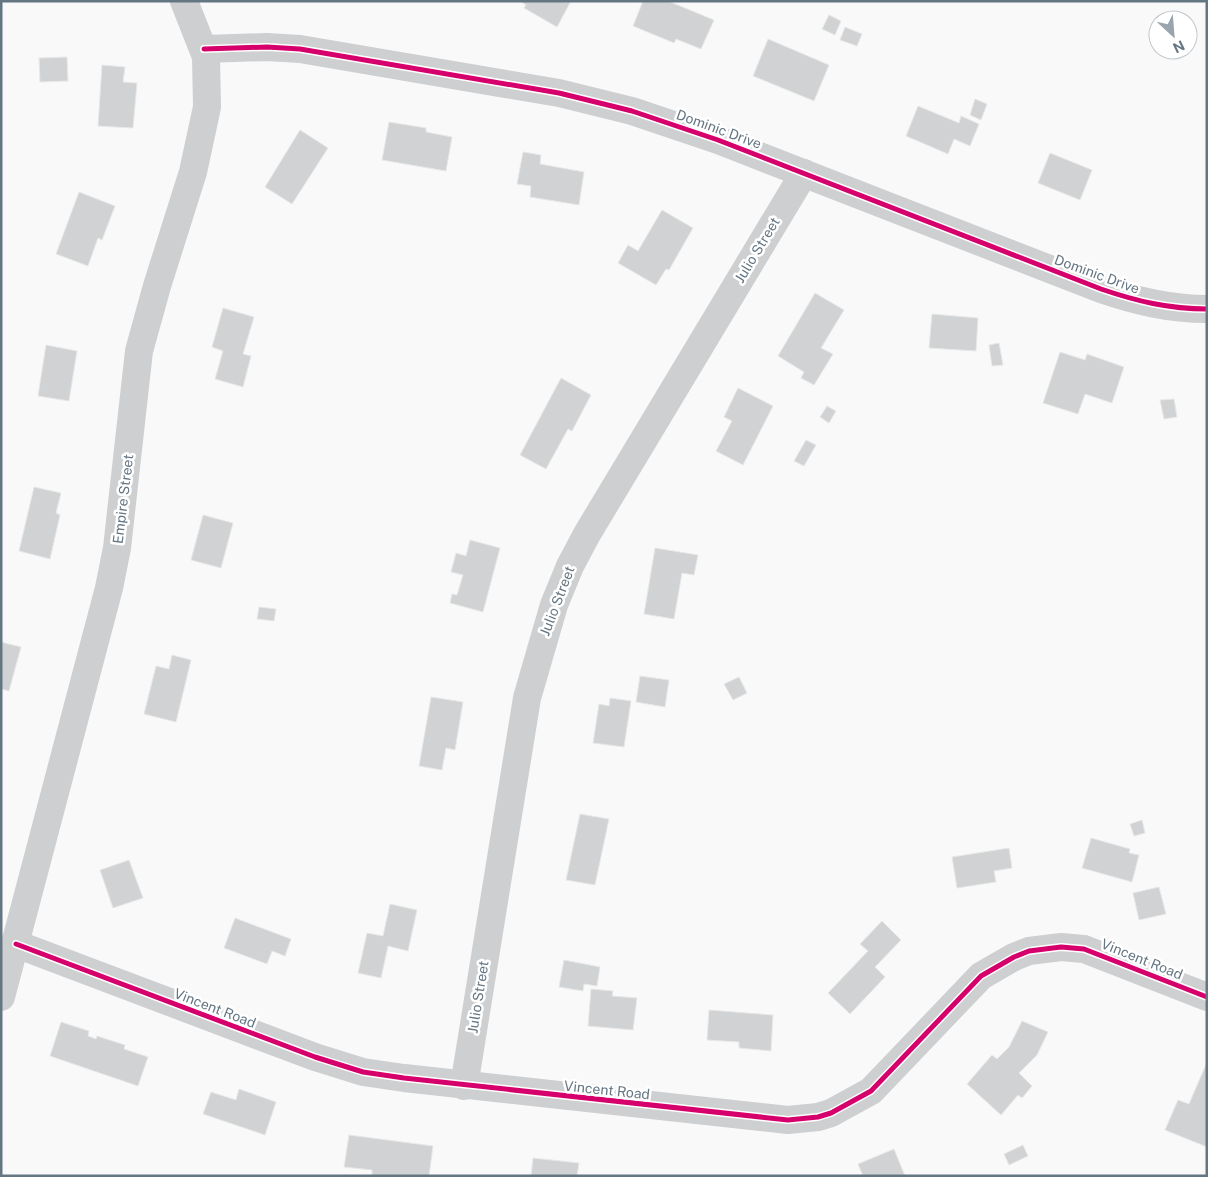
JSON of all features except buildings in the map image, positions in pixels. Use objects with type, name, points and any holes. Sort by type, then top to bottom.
[{"type":"street","name":"Empire Street","points":[[1,997],[110,588],[117,548],[139,351],[154,294],[194,172],[203,135],[208,82],[204,49],[184,1]]},
{"type":"street","name":"Dominic Drive","points":[[204,49],[267,47],[300,49],[558,93],[632,111],[804,173],[1101,289],[1140,302],[1171,308],[1207,309]]},
{"type":"street","name":"Julio Street","points":[[464,1086],[527,698],[554,605],[570,566],[588,534],[804,173]]},
{"type":"street","name":"Vincent Road","points":[[16,944],[338,1065],[371,1073],[464,1086],[768,1120],[803,1119],[832,1113],[871,1090],[981,976],[1005,961],[1029,952],[1062,947],[1084,948],[1207,997]]},
{"type":"cycle path","points":[[204,49],[267,47],[300,49],[559,93],[632,111],[718,140],[1101,289],[1153,304],[1179,308],[1207,309]]},
{"type":"cycle path","points":[[16,944],[315,1057],[363,1072],[788,1120],[818,1117],[831,1113],[871,1091],[981,976],[1014,957],[1029,951],[1061,947],[1084,949],[1207,997]]}]
